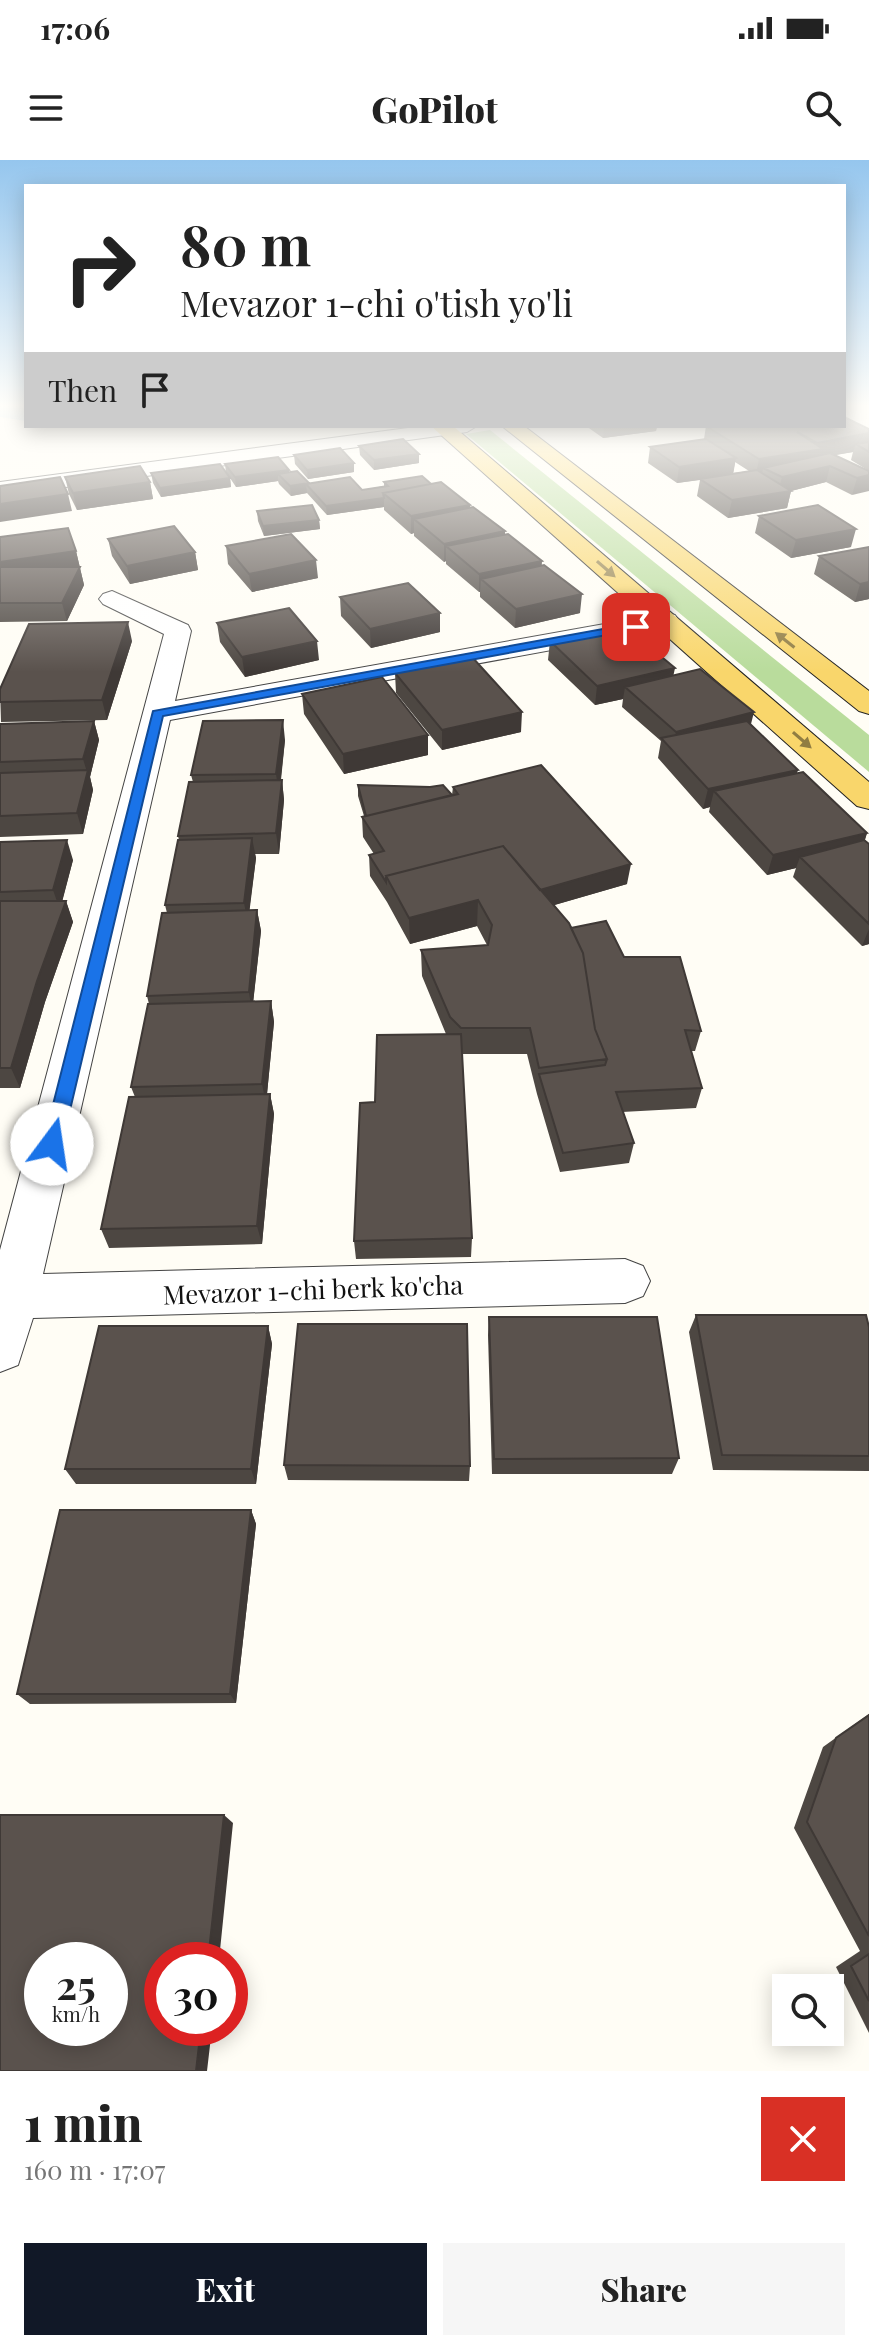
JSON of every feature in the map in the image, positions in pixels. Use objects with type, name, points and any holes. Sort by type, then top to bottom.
[{"type":"main road","points":[[525,494],[869,799]]},
{"type":"main road","points":[[599,494],[869,705]]},
{"type":"street","points":[[0,1348],[7,1297],[178,631],[112,599]]},
{"type":"street","points":[[157,713],[666,621]]},
{"type":"street","name":"Mevazor 1-chi berk ko'cha","points":[[7,1297],[625,1281]]},
{"type":"green space","points":[[538,494],[570,494],[869,735],[869,772]]},
{"type":"building","points":[[0,494],[67,494],[0,504]]},
{"type":"building","points":[[315,494],[383,494],[384,498],[326,506]]},
{"type":"building","points":[[384,494],[456,494],[470,505],[411,516]]},
{"type":"building","points":[[723,494],[770,494],[732,500]]},
{"type":"building","points":[[312,505],[319,520],[263,526],[257,511]]},
{"type":"building","points":[[818,505],[856,529],[796,540],[759,516]]},
{"type":"building","points":[[473,507],[505,531],[444,544],[414,519]]},
{"type":"building","points":[[174,526],[195,552],[127,566],[108,539]]},
{"type":"building","points":[[68,528],[76,551],[0,562],[0,537]]},
{"type":"building","points":[[291,534],[316,560],[249,574],[226,546]]},
{"type":"building","points":[[508,534],[542,561],[479,574],[446,546]]},
{"type":"building","points":[[869,547],[869,582],[860,584],[819,556]]},
{"type":"building","points":[[544,565],[582,594],[516,609],[481,579]]},
{"type":"building","points":[[0,567],[80,567],[62,603],[0,603]]},
{"type":"building","points":[[408,583],[440,613],[370,629],[340,597]]},
{"type":"building","points":[[289,608],[317,641],[242,657],[217,623]]},
{"type":"building","points":[[128,622],[102,700],[0,702],[0,689],[29,624]]},
{"type":"building","points":[[623,625],[675,668],[597,686],[550,641]]},
{"type":"building","points":[[472,657],[522,712],[442,730],[395,673]]},
{"type":"building","points":[[700,669],[754,712],[676,732],[625,687]]},
{"type":"building","points":[[382,677],[428,735],[343,754],[302,694]]},
{"type":"building","points":[[283,720],[276,774],[191,775],[203,721]]},
{"type":"building","points":[[94,721],[83,759],[0,762],[0,724]]},
{"type":"building","points":[[747,721],[798,770],[708,789],[661,738]]},
{"type":"building","points":[[541,765],[631,864],[540,890],[503,846],[386,876],[386,882],[369,855],[384,851],[362,817],[458,794],[453,787]]},
{"type":"building","points":[[88,770],[77,813],[0,816],[0,773]]},
{"type":"building","points":[[803,772],[867,833],[773,855],[714,791]]},
{"type":"building","points":[[282,780],[276,833],[178,836],[189,782]]},
{"type":"building","points":[[358,785],[443,785],[452,795],[366,816]]},
{"type":"building","points":[[252,838],[244,903],[165,905],[178,840]]},
{"type":"building","points":[[67,840],[53,890],[0,892],[0,842]]},
{"type":"building","points":[[864,840],[869,844],[869,924],[800,857]]},
{"type":"building","points":[[503,846],[569,923],[583,953],[595,1029],[607,1059],[539,1068],[530,1028],[461,1028],[450,1017],[421,950],[488,945],[492,925],[478,900],[409,918],[386,876]]},
{"type":"building","points":[[0,901],[66,901],[37,981],[11,1068],[0,1068]]},
{"type":"building","points":[[257,910],[249,992],[147,996],[162,913]]},
{"type":"building","points":[[606,921],[624,957],[680,957],[701,1031],[685,1030],[702,1088],[616,1092],[634,1143],[563,1153],[539,1074],[605,1065],[607,1059],[595,1029],[583,953],[571,928]]},
{"type":"building","points":[[271,1001],[262,1084],[131,1087],[148,1004]]},
{"type":"building","points":[[461,1034],[472,1238],[354,1241],[360,1103],[375,1102],[377,1035]]},
{"type":"building","points":[[270,1094],[257,1226],[101,1229],[129,1097]]},
{"type":"building","points":[[696,1315],[866,1315],[869,1327],[869,1456],[722,1455]]},
{"type":"building","points":[[489,1317],[657,1317],[679,1458],[494,1459]]},
{"type":"building","points":[[298,1324],[467,1324],[470,1466],[284,1465]]},
{"type":"building","points":[[99,1326],[268,1326],[251,1469],[65,1469]]},
{"type":"building","points":[[60,1510],[251,1510],[230,1694],[17,1694]]},
{"type":"building","points":[[869,1715],[869,1936],[807,1822],[836,1738]]},
{"type":"building","points":[[0,1815],[224,1815],[210,1942],[144,1942],[144,2046],[199,2046],[196,2071],[0,2071]]},
{"type":"building","points":[[869,1954],[869,2001],[851,1966]]},
{"type":"route","points":[[52,1144],[157,713],[636,627]]}]
